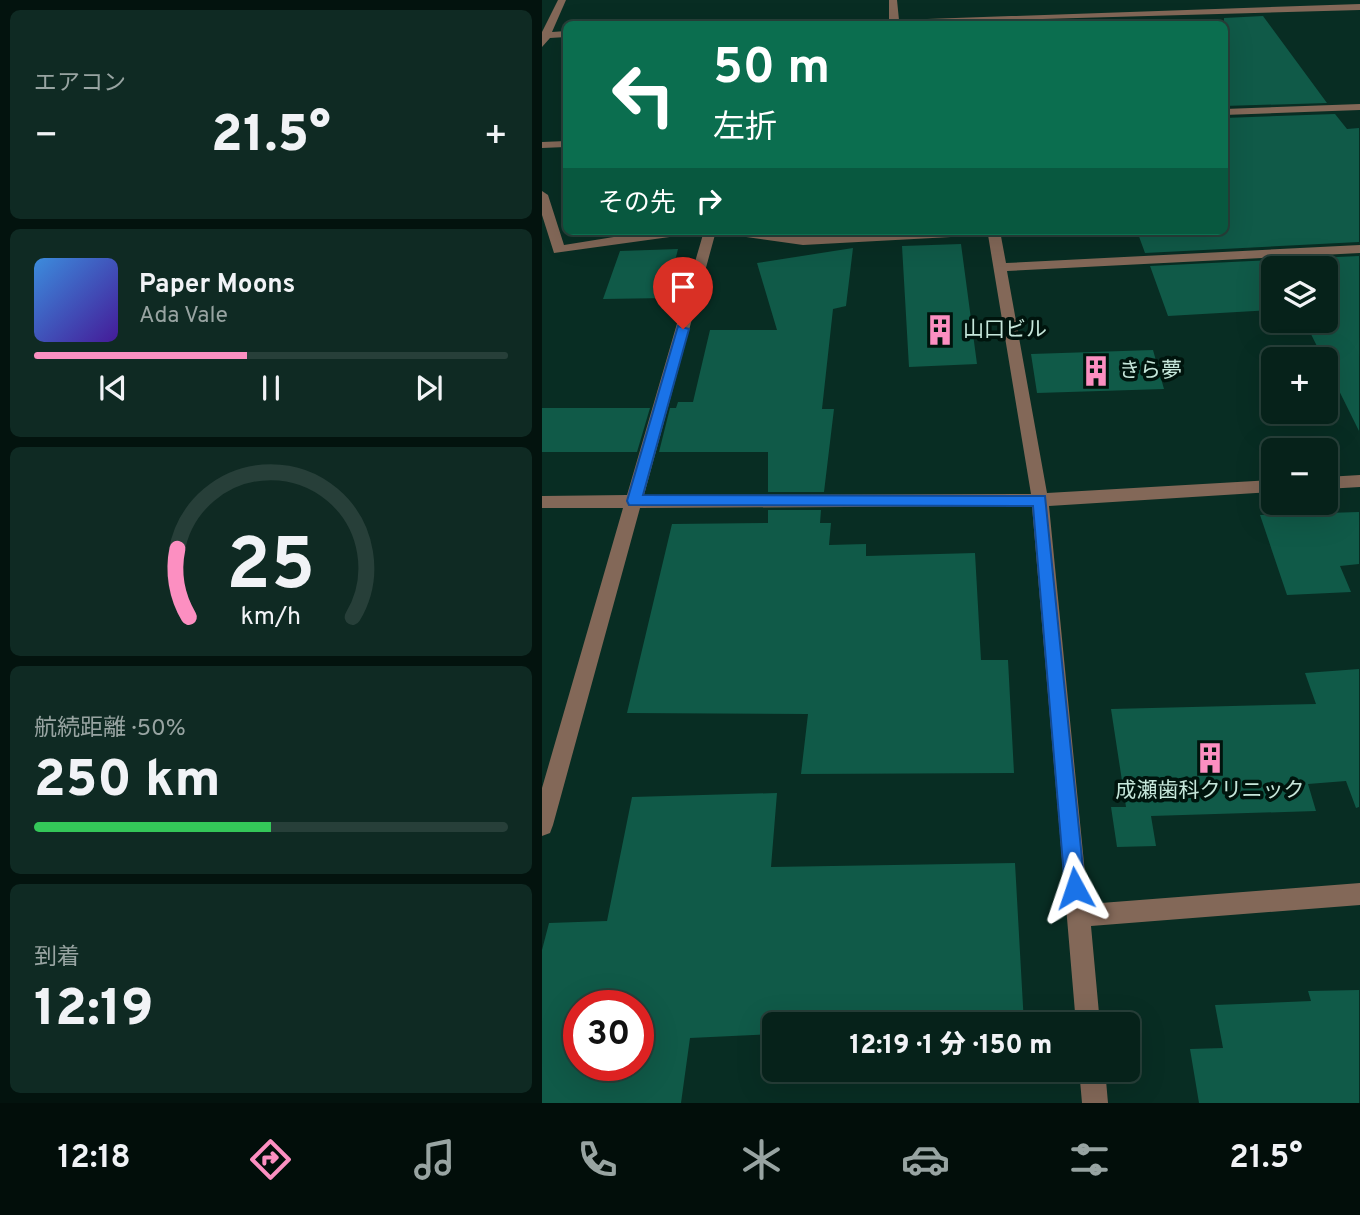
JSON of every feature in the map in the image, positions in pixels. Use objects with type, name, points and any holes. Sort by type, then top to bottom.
[{"type":"street","points":[[544,38],[562,0]]},
{"type":"street","points":[[893,0],[894,21]]},
{"type":"street","points":[[996,21],[1352,5],[1359,17]]},
{"type":"street","points":[[544,38],[563,35]]},
{"type":"street","points":[[1228,112],[1359,107]]},
{"type":"street","points":[[542,145],[563,144]]},
{"type":"street","points":[[542,195],[559,250],[650,235]]},
{"type":"street","points":[[542,825],[709,235]]},
{"type":"street","points":[[760,235],[803,241],[918,235]]},
{"type":"street","points":[[995,235],[1040,500],[1087,1012]]},
{"type":"street","points":[[1002,267],[1359,248]]},
{"type":"street","points":[[1338,482],[1359,481]]},
{"type":"street","points":[[542,502],[1040,500],[1261,487]]},
{"type":"street","points":[[1077,916],[1359,894]]},
{"type":"street","points":[[1093,1082],[1095,1103]]},
{"type":"building","points":[[1263,16],[1327,103],[1228,106],[1228,21],[1224,21],[1224,18]]},
{"type":"building","points":[[1335,114],[1347,129],[1359,128],[1359,242],[1145,253],[1138,235],[1228,235],[1228,118]]},
{"type":"building","name":"山口ビル","points":[[961,244],[977,364],[909,367],[902,246]]},
{"type":"building","points":[[853,248],[846,306],[833,309],[822,409],[834,409],[824,492],[768,492],[768,452],[659,452],[670,408],[676,408],[678,402],[693,402],[710,330],[777,330],[757,263]]},
{"type":"building","points":[[678,249],[666,298],[603,299],[620,251]]},
{"type":"building","points":[[1359,256],[1359,431],[1338,389],[1338,347],[1317,347],[1310,333],[1338,333],[1338,257]]},
{"type":"building","points":[[1261,261],[1261,311],[1168,316],[1150,266]]},
{"type":"building","name":"きら夢","points":[[1153,350],[1164,389],[1037,393],[1031,354]]},
{"type":"building","points":[[542,408],[650,408],[637,452],[542,452]]},
{"type":"building","points":[[768,510],[821,510],[820,523],[831,523],[829,545],[866,544],[866,556],[975,553],[981,660],[1008,660],[1014,773],[801,774],[808,714],[627,713],[672,524],[768,523]]},
{"type":"building","points":[[1359,512],[1359,564],[1340,566],[1351,592],[1287,595],[1260,515],[1338,515],[1338,513]]},
{"type":"building","name":"成瀬歯科クリニック","points":[[1359,669],[1359,807],[1356,808],[1346,781],[1308,784],[1316,811],[1151,816],[1156,846],[1117,847],[1111,807],[1126,807],[1111,709],[1316,704],[1305,673]]},
{"type":"building","points":[[777,793],[771,867],[1015,863],[1023,1012],[762,1012],[762,1035],[690,1038],[681,1103],[542,1103],[542,950],[549,923],[607,921],[632,797]]},
{"type":"building","points":[[1359,990],[1359,1103],[1199,1103],[1190,1049],[1223,1048],[1215,1005],[1311,1001],[1308,991]]},
{"type":"place","name":"山口ビル","points":[[940,330]]},
{"type":"place","name":"きら夢","points":[[1096,371]]},
{"type":"place","name":"成瀬歯科クリニック","points":[[1210,758]]},
{"type":"route","points":[[683,329],[634,501],[1040,500],[1075,888]]}]
